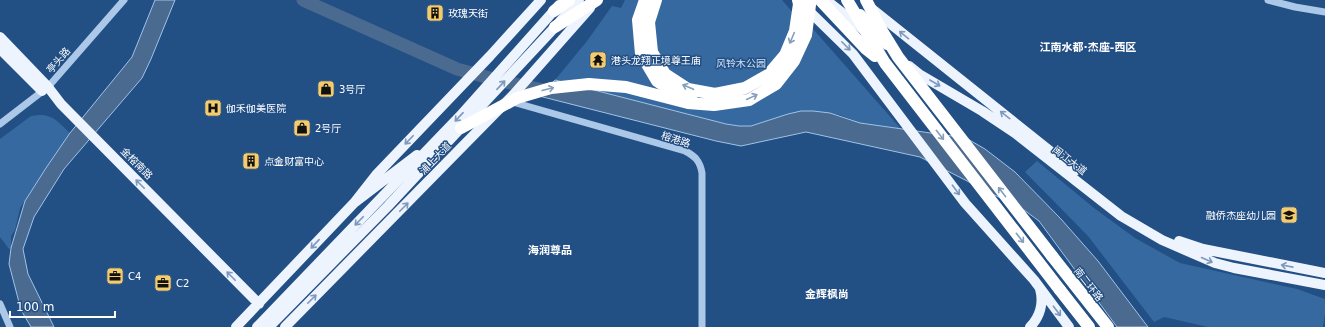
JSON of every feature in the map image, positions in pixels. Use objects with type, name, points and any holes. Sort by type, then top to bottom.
[{"type":"highway","points":[[554,11],[569,0]]},
{"type":"highway","points":[[555,27],[597,0]]},
{"type":"highway","points":[[645,0],[638,20],[641,54],[657,81],[684,99],[714,105]]},
{"type":"highway","points":[[656,0],[649,22],[652,52],[664,74],[688,89],[715,94],[745,88],[768,75],[785,55],[795,31],[799,4],[798,0]]},
{"type":"highway","points":[[461,128],[517,98],[551,88],[589,84],[626,87],[688,103],[714,105],[749,100],[776,84],[794,61],[806,35],[810,5],[809,0]]},
{"type":"highway","points":[[820,0],[865,48],[884,64]]},
{"type":"highway","points":[[845,0],[884,64],[1089,327]]},
{"type":"highway","points":[[845,0],[898,57]]},
{"type":"highway","points":[[866,0],[882,31],[898,57]]},
{"type":"highway","name":"南二环路","points":[[898,57],[1108,327]]},
{"type":"main road","points":[[236,327],[354,203],[376,175],[490,56],[541,0]]},
{"type":"main road","points":[[263,325],[431,147],[563,0]]},
{"type":"main road","points":[[263,325],[388,206],[579,0]]},
{"type":"main road","name":"浦上大道","points":[[287,326],[536,70],[597,0]]},
{"type":"main road","points":[[798,0],[853,54],[965,203],[1040,288],[1069,327]]},
{"type":"main road","name":"闽江大道","points":[[826,0],[919,74],[1016,133],[1121,216],[1162,240],[1221,265],[1325,285]]},
{"type":"main road","name":"闽江大道","points":[[860,0],[1131,215],[1165,236],[1203,250],[1325,273]]},
{"type":"main road","points":[[813,14],[919,74]]},
{"type":"main road","name":"金榕南路","points":[[0,37],[45,89]]},
{"type":"main road","name":"金榕南路","points":[[0,49],[62,104],[259,304]]},
{"type":"main road","points":[[354,203],[414,157],[431,147]]},
{"type":"main road","points":[[1030,327],[1037,319],[1040,310],[1040,288]]},
{"type":"street","name":"亭头路","points":[[0,124],[45,89],[124,0]]},
{"type":"street","points":[[1268,0],[1295,7],[1325,12]]},
{"type":"street","name":"榕港路","points":[[510,97],[685,151],[698,160],[701,164],[702,173],[702,327]]},
{"type":"street","points":[[0,304],[10,327]]},
{"type":"green space","name":"风铃木公园","points":[[625,0],[782,0],[801,22],[806,21],[901,129],[860,123],[840,115],[813,111],[788,114],[751,126],[739,126],[726,124],[555,80],[587,41],[612,6],[621,8]]},
{"type":"green space","points":[[31,116],[49,116],[70,133],[20,208],[15,230],[11,236],[11,248],[9,249],[0,237],[0,139]]},
{"type":"green space","points":[[1037,161],[1094,208],[1135,238],[1180,263],[1297,289],[1325,299],[1323,327],[1208,327],[1164,317],[1154,322],[1088,236],[1025,172]]},
{"type":"shaded area","points":[[155,0],[175,0],[142,78],[64,169],[34,217],[23,249],[28,274],[54,327],[31,327],[21,310],[9,264],[11,248],[25,201],[70,133],[132,57]]},
{"type":"shaded area","points":[[555,80],[726,124],[739,126],[751,126],[801,111],[813,111],[830,113],[860,123],[966,138],[985,149],[1015,172],[1061,219],[1098,261],[1148,327],[1117,327],[1039,221],[1024,210],[920,157],[806,132],[741,146],[716,141],[539,96]]},
{"type":"waterway","points":[[303,0],[457,69],[497,80],[548,91]]},
{"type":"place","name":"玫瑰天街","points":[[435,13]]},
{"type":"place","name":"港头龙翔正境尊王庙","points":[[598,60]]},
{"type":"place","name":"3号厅","points":[[326,89]]},
{"type":"place","name":"伽禾伽美医院","points":[[213,108]]},
{"type":"place","name":"2号厅","points":[[302,128]]},
{"type":"place","name":"点金财富中心","points":[[251,161]]},
{"type":"place","name":"融侨杰座幼儿园","points":[[1289,215]]},
{"type":"place","name":"C4","points":[[115,276]]},
{"type":"place","name":"C2","points":[[163,283]]},
{"type":"district","name":"江南水都·杰座-西区","points":[[1088,47]]},
{"type":"district","name":"海润尊品","points":[[550,250]]},
{"type":"district","name":"金辉枫尚","points":[[827,294]]}]
